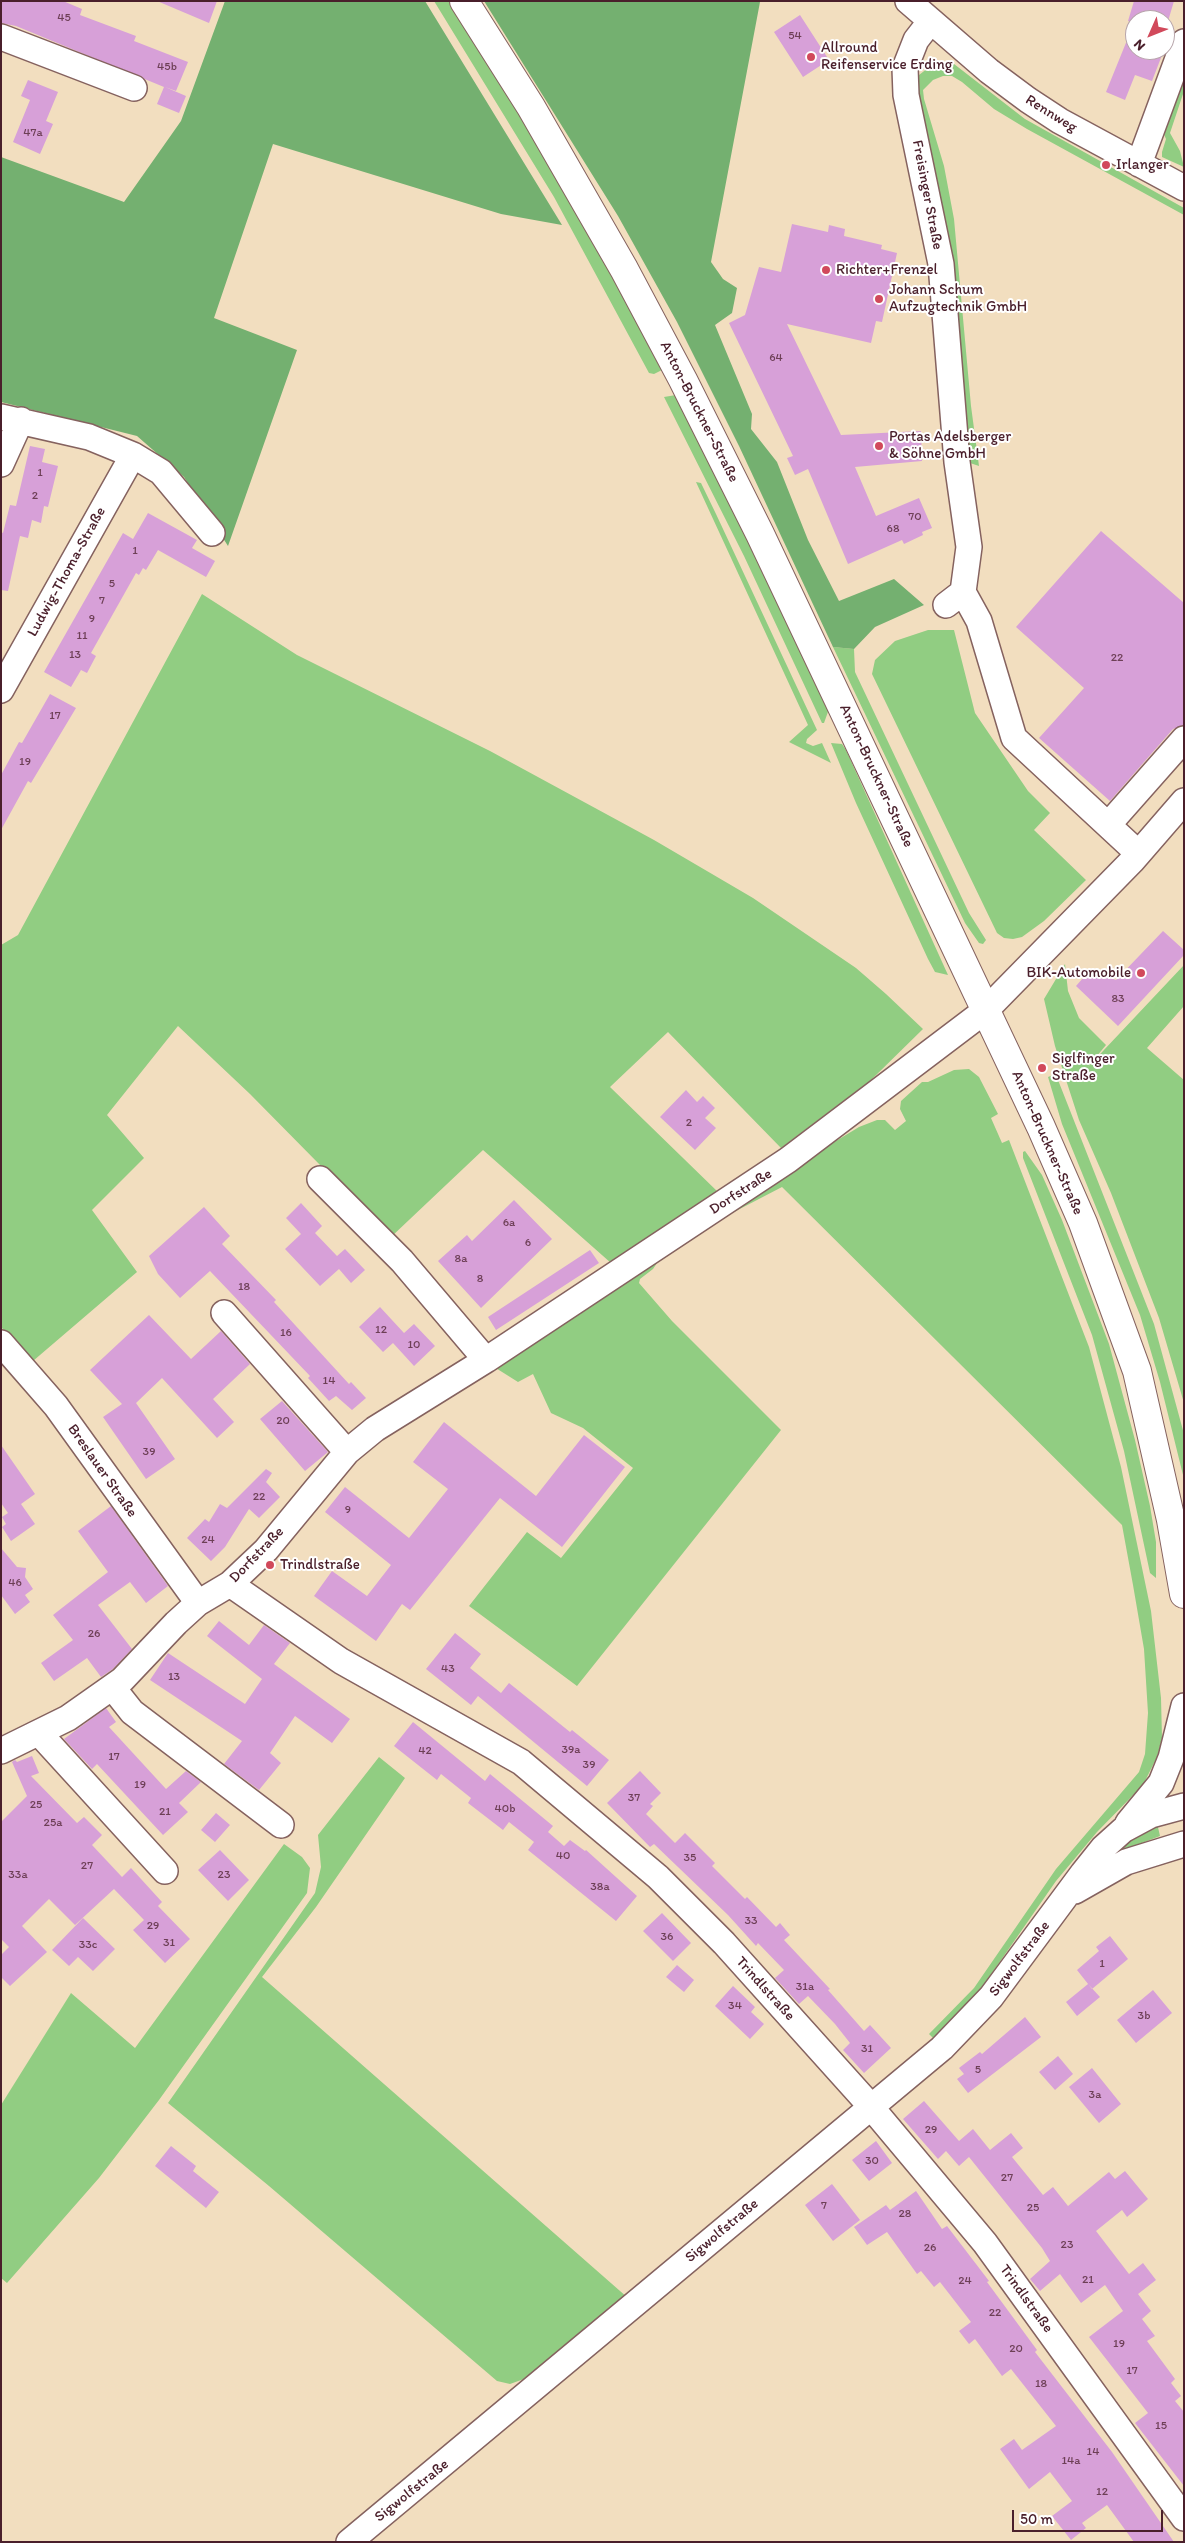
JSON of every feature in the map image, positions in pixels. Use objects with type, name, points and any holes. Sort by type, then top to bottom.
[{"type":"main road","name":"Anton-Bruckner-Straße","points":[[464,1],[536,116],[624,269],[683,380],[760,534],[986,1010],[1083,1223],[1137,1370],[1169,1511],[1184,1594]]},
{"type":"street","points":[[908,1],[930,22]]},
{"type":"street","name":"Rennweg","points":[[930,22],[1028,100],[1060,121],[1184,188]]},
{"type":"street","name":"Freisinger Straße","points":[[930,22],[916,40],[905,68],[906,95],[941,264],[957,462],[969,547],[955,599],[979,621],[1014,738],[1108,825]]},
{"type":"street","points":[[1,37],[134,88]]},
{"type":"street","points":[[1139,164],[1184,42]]},
{"type":"street","points":[[1,464],[11,419],[89,437],[133,454],[161,472],[212,533]]},
{"type":"street","name":"Ludwig-Thoma-Straße","points":[[1,690],[133,454]]},
{"type":"street","points":[[1138,853],[1108,825],[1184,738]]},
{"type":"street","points":[[986,1010],[1040,957],[1184,801]]},
{"type":"street","name":"Dorfstraße","points":[[1,1751],[39,1733],[113,1688],[198,1603],[230,1584],[266,1550],[347,1452],[375,1430],[486,1360],[788,1160],[986,1010]]},
{"type":"street","points":[[320,1179],[402,1262],[486,1360]]},
{"type":"street","points":[[224,1312],[347,1452]]},
{"type":"street","name":"Breslauer Straße","points":[[1,1343],[56,1406],[198,1603]]},
{"type":"street","name":"Trindlstraße","points":[[230,1584],[341,1661],[521,1762],[658,1877],[724,1942],[872,2107],[986,2243],[1184,2518]]},
{"type":"street","points":[[113,1688],[132,1712],[281,1825]]},
{"type":"street","points":[[1123,1830],[1160,1783],[1172,1758],[1184,1706]]},
{"type":"street","points":[[39,1733],[165,1871]]},
{"type":"street","name":"Sigwolfstraße","points":[[349,2542],[942,2048],[976,2015],[1103,1848],[1123,1830],[1151,1815],[1184,1806]]},
{"type":"street","name":"Sigwolfstraße","points":[[1068,1895],[1126,1862],[1184,1844]]},
{"type":"green space","points":[[225,1],[425,1],[562,225],[501,214],[273,144],[214,318],[297,350],[228,546],[184,477],[137,436],[1,402],[1,157],[124,202],[181,121]]},
{"type":"green space","points":[[434,1],[450,1],[474,38],[589,232],[662,370],[654,374],[649,373],[554,197]]},
{"type":"green space","points":[[484,1],[760,2],[711,262],[723,279],[737,288],[732,313],[715,325],[752,414],[751,429],[777,462],[808,540],[839,601],[894,579],[924,605],[875,627],[854,649],[833,647],[739,446],[677,322],[618,216]]},
{"type":"green space","points":[[941,63],[954,64],[1025,119],[1184,208],[1184,215],[1027,129],[994,109],[952,76],[943,76],[933,80],[923,90],[944,166],[954,219],[971,406],[979,466],[967,462],[914,87],[919,75],[928,68]]},
{"type":"green space","points":[[1184,72],[1184,91],[1170,133],[1180,151],[1184,167],[1162,157],[1162,152],[1166,139],[1163,132]]},
{"type":"green space","points":[[676,395],[689,417],[829,709],[824,723],[822,723],[744,556],[664,397]]},
{"type":"green space","points":[[696,482],[701,483],[817,730],[807,739],[806,743],[813,746],[822,743],[831,763],[789,742],[808,725]]},
{"type":"green space","points":[[202,594],[297,655],[490,751],[654,840],[753,898],[856,968],[923,1029],[870,1081],[781,1148],[668,1032],[610,1087],[719,1193],[611,1263],[483,1150],[391,1237],[250,1094],[178,1026],[107,1115],[144,1158],[92,1210],[137,1272],[33,1361],[1,1327],[1,945],[18,935]]},
{"type":"green space","points":[[928,630],[954,630],[975,713],[1028,791],[1050,813],[1034,830],[1086,880],[1044,921],[1022,937],[1004,938],[997,933],[872,674],[875,660],[895,641]]},
{"type":"green space","points":[[833,647],[854,649],[855,672],[969,913],[986,940],[983,944],[979,943],[965,923]]},
{"type":"green space","points":[[831,743],[842,744],[846,750],[948,975],[935,972],[928,959],[856,803]]},
{"type":"green space","points":[[1065,964],[1068,991],[1079,1018],[1106,1045],[1087,1068],[1184,965],[1184,1006],[1147,1048],[1184,1080],[1184,1403],[1159,1318],[1111,1193],[1079,1120],[1055,1046],[1044,999]]},
{"type":"green space","points":[[969,1069],[979,1077],[998,1114],[991,1118],[1002,1143],[1009,1140],[1089,1347],[1121,1467],[1151,1611],[1161,1698],[1162,1738],[1157,1757],[1143,1785],[1097,1832],[1056,1881],[976,1996],[933,2038],[929,2034],[974,1988],[1056,1869],[1139,1772],[1145,1754],[1148,1713],[1144,1649],[1133,1585],[1122,1525],[782,1187],[732,1213],[657,1263],[653,1269],[640,1279],[639,1283],[672,1321],[781,1430],[577,1686],[469,1606],[527,1532],[561,1558],[633,1468],[583,1428],[551,1413],[533,1374],[518,1382],[491,1365],[790,1169],[859,1127],[877,1120],[885,1120],[895,1130],[906,1121],[900,1109],[901,1101],[922,1082],[928,1082],[954,1070]]},
{"type":"green space","points":[[1053,1075],[1058,1080],[1154,1324],[1184,1434],[1184,1479],[1160,1382],[1140,1315],[1062,1124],[1048,1077]]},
{"type":"green space","points":[[1025,1151],[1042,1175],[1062,1220],[1109,1344],[1135,1440],[1150,1506],[1156,1542],[1156,1578],[1150,1573],[1124,1451],[1092,1335],[1023,1158],[1023,1152]]},
{"type":"green space","points":[[379,1757],[405,1778],[316,1907],[262,1977],[628,2298],[535,2375],[510,2384],[497,2381],[269,2186],[168,2103],[315,1893],[321,1867],[318,1835]]},
{"type":"green space","points":[[1157,1823],[1160,1836],[1111,1855],[1111,1851]]},
{"type":"green space","points":[[284,1844],[302,1857],[310,1868],[307,1893],[159,2100],[99,2178],[7,2283],[1,2278],[1,2105],[71,1993],[135,2048]]},
{"type":"building","points":[[1,1],[63,1],[82,9],[80,15],[136,36],[134,41],[188,62],[176,91],[165,87],[186,96],[179,113],[157,104],[164,87],[16,26],[1,23]]},
{"type":"building","points":[[157,1],[217,1],[209,23]]},
{"type":"building","points":[[1134,1],[1174,1],[1171,10],[1131,10]]},
{"type":"building","points":[[800,15],[829,60],[803,77],[774,32]]},
{"type":"building","points":[[1125,45],[1125,60],[1160,60],[1152,81],[1135,75],[1125,100],[1106,92]]},
{"type":"building","points":[[28,80],[58,92],[46,121],[53,124],[40,154],[13,142],[30,100],[21,96]]},
{"type":"building","points":[[792,224],[828,232],[829,225],[845,229],[844,236],[882,245],[881,249],[897,253],[882,322],[876,321],[871,343],[787,324],[841,435],[921,431],[922,461],[855,467],[876,516],[919,498],[932,528],[922,532],[923,535],[904,544],[902,540],[848,564],[808,469],[795,475],[787,458],[793,456],[729,323],[745,315],[759,267],[781,272]]},
{"type":"building","points":[[30,446],[45,449],[42,462],[58,466],[48,507],[44,506],[41,523],[32,520],[28,538],[20,536],[8,591],[1,590],[1,532],[3,533],[10,505],[16,506]]},
{"type":"building","points":[[148,513],[197,540],[192,548],[215,561],[206,577],[158,550],[146,570],[143,568],[139,575],[136,573],[91,653],[96,656],[87,673],[81,670],[71,687],[44,672],[123,533],[133,539]]},
{"type":"building","points":[[1101,531],[1184,603],[1184,725],[1173,729],[1110,801],[1039,738],[1084,688],[1016,627]]},
{"type":"building","points":[[50,694],[76,708],[31,783],[28,781],[1,830],[1,775],[19,742],[22,743]]},
{"type":"building","points":[[1163,931],[1184,950],[1184,955],[1118,1026],[1076,986],[1090,970],[1116,980]]},
{"type":"building","points":[[686,1090],[697,1102],[703,1096],[715,1108],[705,1118],[716,1128],[695,1150],[660,1117]]},
{"type":"building","points":[[514,1200],[552,1239],[481,1308],[438,1261],[467,1235],[472,1241]]},
{"type":"building","points":[[301,1203],[322,1226],[315,1233],[337,1256],[345,1249],[365,1270],[351,1283],[339,1269],[320,1286],[285,1249],[301,1234],[286,1218]]},
{"type":"building","points":[[204,1207],[230,1236],[222,1244],[276,1300],[274,1302],[349,1384],[351,1382],[366,1398],[352,1410],[336,1396],[329,1401],[308,1378],[310,1376],[210,1271],[180,1298],[158,1274],[149,1256]]},
{"type":"building","points":[[590,1250],[599,1263],[496,1330],[488,1317]]},
{"type":"building","points":[[380,1307],[404,1333],[414,1324],[435,1346],[414,1366],[393,1343],[383,1352],[359,1327]]},
{"type":"building","points":[[149,1315],[191,1359],[221,1331],[250,1364],[213,1399],[234,1422],[217,1438],[162,1378],[136,1403],[175,1459],[146,1479],[103,1417],[122,1404],[90,1370]]},
{"type":"building","points":[[282,1401],[328,1452],[305,1471],[260,1419]]},
{"type":"building","points":[[444,1422],[536,1496],[584,1435],[625,1467],[562,1547],[500,1498],[410,1610],[402,1604],[376,1641],[314,1596],[332,1571],[367,1596],[391,1565],[325,1512],[345,1487],[409,1538],[448,1489],[413,1462]]},
{"type":"building","points":[[1,1445],[35,1494],[21,1504],[35,1524],[11,1541],[2,1527],[6,1524],[2,1517],[8,1513],[1,1503]]},
{"type":"building","points":[[266,1469],[272,1473],[266,1482],[280,1497],[259,1518],[249,1509],[225,1547],[211,1561],[187,1538],[205,1519],[209,1522],[220,1504],[227,1508]]},
{"type":"building","points":[[111,1506],[168,1586],[146,1603],[130,1582],[98,1605],[132,1649],[113,1669],[101,1677],[87,1658],[54,1681],[41,1663],[73,1640],[53,1615],[108,1572],[78,1531]]},
{"type":"building","points":[[1,1548],[17,1567],[26,1568],[25,1577],[33,1589],[25,1595],[30,1602],[15,1614],[1,1595]]},
{"type":"building","points":[[219,1621],[249,1645],[264,1625],[290,1643],[274,1664],[350,1719],[332,1743],[295,1716],[270,1753],[281,1763],[259,1790],[224,1764],[242,1741],[150,1680],[168,1653],[245,1704],[262,1679],[207,1636]]},
{"type":"building","points":[[455,1633],[481,1654],[470,1668],[501,1693],[509,1683],[570,1732],[572,1730],[609,1760],[587,1786],[478,1696],[471,1705],[426,1669]]},
{"type":"building","points":[[106,1708],[116,1722],[109,1727],[166,1789],[186,1771],[201,1782],[179,1803],[188,1812],[163,1835],[97,1764],[92,1769],[64,1739]]},
{"type":"building","points":[[413,1722],[485,1781],[490,1774],[553,1826],[548,1832],[564,1846],[570,1840],[586,1850],[637,1896],[616,1921],[528,1850],[534,1842],[509,1822],[503,1830],[468,1803],[471,1798],[441,1774],[437,1780],[394,1746]]},
{"type":"building","points":[[32,1756],[39,1773],[31,1776],[77,1823],[84,1817],[102,1835],[92,1845],[122,1877],[131,1868],[162,1902],[158,1906],[190,1939],[165,1963],[133,1930],[144,1920],[114,1889],[75,1925],[49,1899],[22,1926],[47,1952],[10,1986],[1,1977],[1,1955],[9,1947],[1,1939],[1,1822],[27,1796],[12,1762]]},
{"type":"building","points":[[640,1771],[661,1793],[650,1804],[653,1806],[646,1814],[675,1843],[685,1833],[715,1863],[712,1866],[745,1899],[747,1897],[776,1927],[780,1923],[790,1935],[784,1940],[830,1989],[828,1990],[864,2031],[870,2025],[891,2048],[864,2073],[843,2050],[850,2043],[835,2024],[808,1996],[799,2004],[775,1978],[784,1970],[758,1943],[756,1946],[728,1915],[654,1844],[650,1847],[607,1803]]},
{"type":"building","points":[[216,1813],[230,1825],[215,1842],[201,1830]]},
{"type":"building","points":[[220,1850],[249,1880],[228,1901],[198,1870]]},
{"type":"building","points":[[662,1913],[691,1943],[673,1961],[643,1931]]},
{"type":"building","points":[[83,1918],[115,1949],[93,1971],[78,1957],[69,1966],[52,1950]]},
{"type":"building","points":[[1110,1936],[1128,1959],[1092,1989],[1077,1970],[1099,1951],[1096,1947]]},
{"type":"building","points":[[677,1965],[694,1980],[684,1992],[666,1977]]},
{"type":"building","points":[[1088,1984],[1100,1997],[1077,2016],[1066,2002]]},
{"type":"building","points":[[733,1986],[755,2007],[751,2012],[764,2024],[750,2039],[715,2006]]},
{"type":"building","points":[[1153,1990],[1172,2013],[1136,2043],[1117,2020]]},
{"type":"building","points":[[1025,2017],[1041,2037],[968,2093],[957,2079],[964,2074],[959,2068],[980,2052],[982,2054]]},
{"type":"building","points":[[1058,2056],[1073,2074],[1055,2090],[1039,2072]]},
{"type":"building","points":[[1092,2068],[1121,2104],[1099,2123],[1069,2087]]},
{"type":"building","points":[[924,2101],[959,2141],[973,2129],[990,2150],[1011,2133],[1023,2148],[1012,2157],[1043,2195],[1053,2187],[1068,2206],[1109,2172],[1115,2179],[1125,2171],[1148,2199],[1127,2217],[1122,2210],[1096,2231],[1129,2274],[1143,2263],[1156,2280],[1138,2294],[1151,2311],[1142,2319],[1155,2336],[1147,2341],[1175,2379],[1171,2383],[1181,2396],[1175,2401],[1184,2412],[1184,2486],[1135,2423],[1148,2413],[1089,2337],[1123,2311],[1105,2285],[1081,2303],[1060,2274],[1040,2291],[1030,2279],[1050,2261],[1042,2248],[969,2157],[959,2166],[946,2151],[938,2159],[903,2119]]},
{"type":"building","points":[[876,2141],[892,2163],[869,2181],[852,2160]]},
{"type":"building","points":[[171,2146],[196,2166],[193,2171],[219,2192],[206,2208],[155,2166]]},
{"type":"building","points":[[832,2184],[860,2220],[833,2241],[805,2205]]},
{"type":"building","points":[[916,2191],[942,2229],[947,2226],[989,2281],[987,2282],[1037,2350],[1035,2352],[1112,2452],[1174,2542],[1134,2542],[1107,2505],[1082,2523],[1086,2528],[1071,2540],[1052,2516],[1072,2501],[1050,2472],[1029,2489],[1000,2449],[1014,2439],[1022,2450],[1056,2426],[1011,2369],[1002,2376],[975,2339],[969,2344],[959,2331],[971,2322],[940,2282],[934,2287],[921,2271],[917,2274],[887,2232],[867,2245],[854,2227],[886,2205],[890,2210]]},
{"type":"place","name":"Allround Reifenservice Erding","points":[[811,57]]},
{"type":"place","name":"Irlanger","points":[[1106,165]]},
{"type":"place","name":"Richter+Frenzel","points":[[826,270]]},
{"type":"place","name":"Johann Schum Aufzugtechnik GmbH","points":[[879,299]]},
{"type":"place","name":"Portas Adelsberger & Söhne GmbH","points":[[879,446]]},
{"type":"place","name":"BIK-Automobile","points":[[1141,973]]},
{"type":"place","name":"Siglfinger Straße","points":[[1042,1068]]},
{"type":"place","name":"Trindlstraße","points":[[270,1565]]}]
